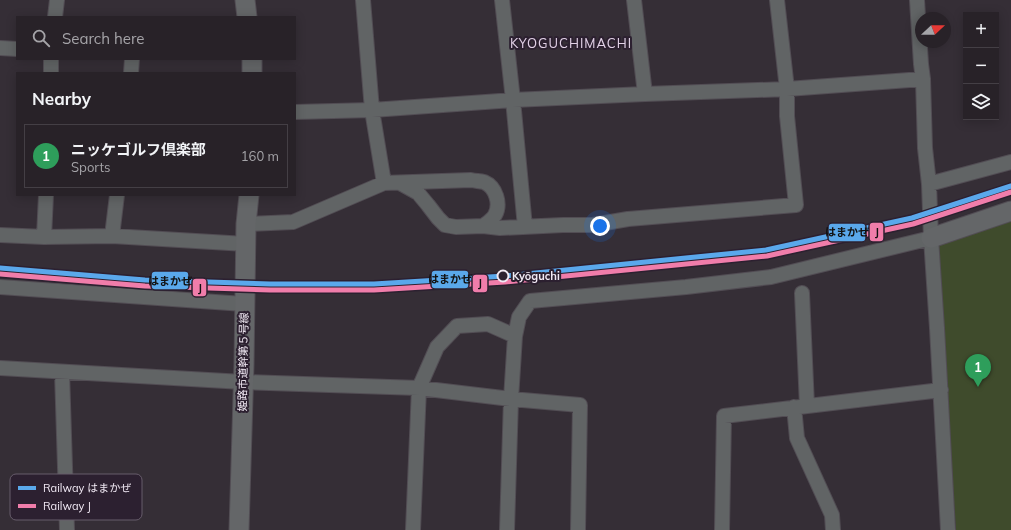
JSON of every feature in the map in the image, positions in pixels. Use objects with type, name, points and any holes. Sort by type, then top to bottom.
[{"type":"street","points":[[55,16],[57,0]]},
{"type":"street","points":[[245,0],[247,16]]},
{"type":"street","points":[[362,0],[372,110],[384,183]]},
{"type":"street","points":[[502,0],[525,227]]},
{"type":"street","points":[[634,0],[645,94]]},
{"type":"street","points":[[400,183],[418,193],[445,225],[456,227],[483,226],[500,228],[593,225],[628,219],[796,205],[787,116],[787,89],[776,0]]},
{"type":"street","points":[[917,0],[923,79],[925,148],[941,390],[948,530]]},
{"type":"street","points":[[0,48],[16,49]]},
{"type":"street","points":[[51,60],[51,72]]},
{"type":"street","points":[[131,72],[132,60]]},
{"type":"street","points":[[252,60],[252,72]]},
{"type":"street","points":[[296,112],[372,110],[513,100],[787,89],[923,79]]},
{"type":"street","points":[[928,184],[1011,162]]},
{"type":"street","points":[[246,224],[293,222],[384,183],[471,180],[489,184],[496,194],[497,210],[495,215],[483,226]]},
{"type":"street","points":[[44,237],[46,196]]},
{"type":"street","points":[[112,236],[117,196]]},
{"type":"street","name":"姫路市道幹第５号線","points":[[239,530],[246,224],[249,196]]},
{"type":"street","points":[[507,530],[511,399],[515,336],[519,317],[530,302],[771,278],[931,238],[1011,211]]},
{"type":"street","points":[[0,235],[44,237],[112,236],[246,244]]},
{"type":"street","points":[[0,287],[244,304]]},
{"type":"street","points":[[802,293],[800,407],[797,438],[832,515],[833,530]]},
{"type":"street","points":[[413,530],[419,388],[437,347],[457,326],[488,324],[515,336]]},
{"type":"street","points":[[0,368],[243,382],[419,388],[511,399],[580,405],[578,530]]},
{"type":"street","points":[[62,372],[65,474]]},
{"type":"street","points":[[722,530],[724,416],[941,390]]},
{"type":"street","points":[[67,520],[67,530]]},
{"type":"green space","points":[[1011,221],[1011,530],[956,530],[935,243]]},
{"type":"rail line","name":"はまかぜ","points":[[0,268],[145,280],[270,284],[374,284],[505,276],[766,250],[912,218],[1011,186]]},
{"type":"rail line","name":"J","points":[[0,274],[145,286],[270,290],[374,290],[505,282],[767,256],[913,224],[1011,192]]},
{"type":"place","name":"Kyōguchi","points":[[503,276]]},
{"type":"place","name":"ニッケゴルフ倶楽部","points":[[978,387]]},
{"type":"district","name":"KYOGUCHIMACHI","points":[[571,43]]}]
